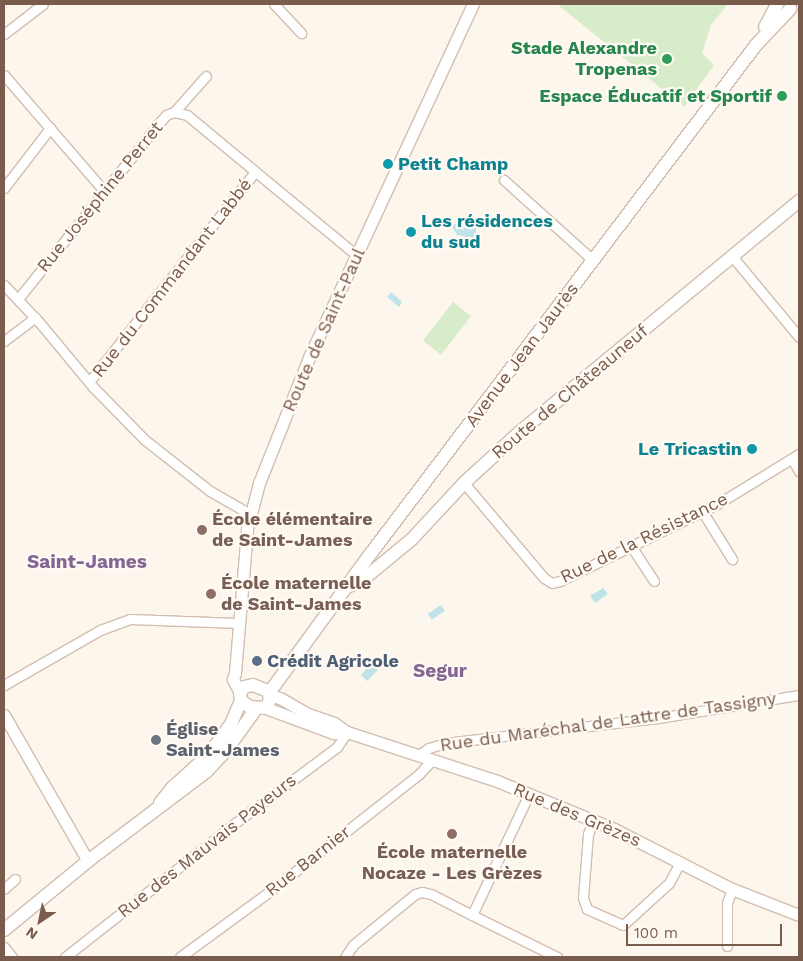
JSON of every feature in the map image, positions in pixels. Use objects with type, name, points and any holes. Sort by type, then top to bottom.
[{"type":"main road","name":"Avenue Jean Jaurès","points":[[756,44],[777,4]]},
{"type":"main road","name":"Avenue Jean Jaurès","points":[[155,810],[172,788],[200,763],[256,696],[288,666],[756,44],[791,7]]},
{"type":"main road","name":"Route de Châteauneuf","points":[[346,587],[360,582],[412,539],[464,483],[541,414],[799,201]]},
{"type":"main road","name":"Avenue Jean Jaurès","points":[[4,930],[88,861],[207,772],[226,752],[256,696]]},
{"type":"street","points":[[4,34],[43,4]]},
{"type":"street","points":[[274,4],[301,33]]},
{"type":"street","name":"Route de Saint-Paul","points":[[256,696],[235,673],[250,514],[259,483],[310,355],[473,4]]},
{"type":"street","points":[[4,75],[105,192]]},
{"type":"street","name":"Rue Joséphine Perret","points":[[18,299],[166,116],[174,112],[206,76]]},
{"type":"street","points":[[174,112],[187,115],[254,173],[356,255]]},
{"type":"street","points":[[4,188],[50,128]]},
{"type":"street","name":"Rue du Commandant Labbé","points":[[89,382],[254,173]]},
{"type":"street","points":[[504,180],[593,260]]},
{"type":"street","points":[[732,256],[799,337]]},
{"type":"street","points":[[4,285],[35,318],[89,382],[145,440],[210,491],[250,514]]},
{"type":"street","points":[[4,341],[35,318]]},
{"type":"street","points":[[796,456],[799,471]]},
{"type":"street","name":"Rue de la Résistance","points":[[464,483],[544,578],[552,583],[560,581],[702,511],[796,456]]},
{"type":"street","points":[[702,511],[732,559]]},
{"type":"street","points":[[631,546],[654,581]]},
{"type":"street","points":[[4,685],[100,630],[130,619],[240,623]]},
{"type":"street","name":"Rue du Maréchal de Lattre de Tassigny","points":[[420,754],[429,748],[445,743],[658,718],[799,695]]},
{"type":"street","name":"Rue des Grèzes","points":[[256,696],[333,733],[347,732],[420,754],[529,794],[614,829],[732,890],[799,915]]},
{"type":"street","points":[[4,715],[88,861]]},
{"type":"street","name":"Rue des Mauvais Payeurs","points":[[65,957],[235,823],[337,747],[347,732]]},
{"type":"street","name":"Rue Barnier","points":[[180,957],[412,780],[432,760]]},
{"type":"street","points":[[472,914],[529,794]]},
{"type":"street","points":[[593,821],[588,834],[583,898],[587,909],[623,925],[669,883],[680,862]]},
{"type":"street","points":[[4,889],[15,879]]},
{"type":"street","points":[[727,946],[727,903],[732,890]]},
{"type":"street","points":[[345,957],[353,945],[415,894],[422,892],[431,894],[557,957]]},
{"type":"street","points":[[4,947],[12,957]]},
{"type":"green space","name":"Stade Alexandre Tropenas","points":[[557,4],[728,4],[711,25],[702,53],[714,65],[684,107]]},
{"type":"green space","points":[[453,302],[471,316],[441,355],[423,341]]},
{"type":"water","points":[[468,218],[476,229],[476,237],[465,239],[463,236],[457,235],[451,226]]},
{"type":"water","points":[[517,218],[523,224],[517,230],[511,224]]},
{"type":"water","points":[[391,292],[402,302],[399,307],[387,297]]},
{"type":"water","points":[[603,588],[608,594],[595,603],[590,596]]},
{"type":"water","points":[[441,605],[445,611],[432,620],[428,614]]},
{"type":"water","points":[[371,663],[378,670],[367,681],[361,675]]},
{"type":"place","name":"Stade Alexandre Tropenas","points":[[667,59]]},
{"type":"place","name":"Espace Éducatif et Sportif","points":[[782,96]]},
{"type":"place","name":"Petit Champ","points":[[388,164]]},
{"type":"place","name":"Les résidences du sud","points":[[411,232]]},
{"type":"place","name":"Le Tricastin","points":[[752,449]]},
{"type":"place","name":"École élémentaire de Saint-James","points":[[202,530]]},
{"type":"place","name":"École maternelle de Saint-James","points":[[211,594]]},
{"type":"place","name":"Crédit Agricole","points":[[257,661]]},
{"type":"place","name":"Église Saint-James","points":[[156,740]]},
{"type":"place","name":"École maternelle Nocaze - Les Grèzes","points":[[452,834]]},
{"type":"district","name":"Saint-James","points":[[87,562]]},
{"type":"district","name":"Segur","points":[[440,671]]}]
